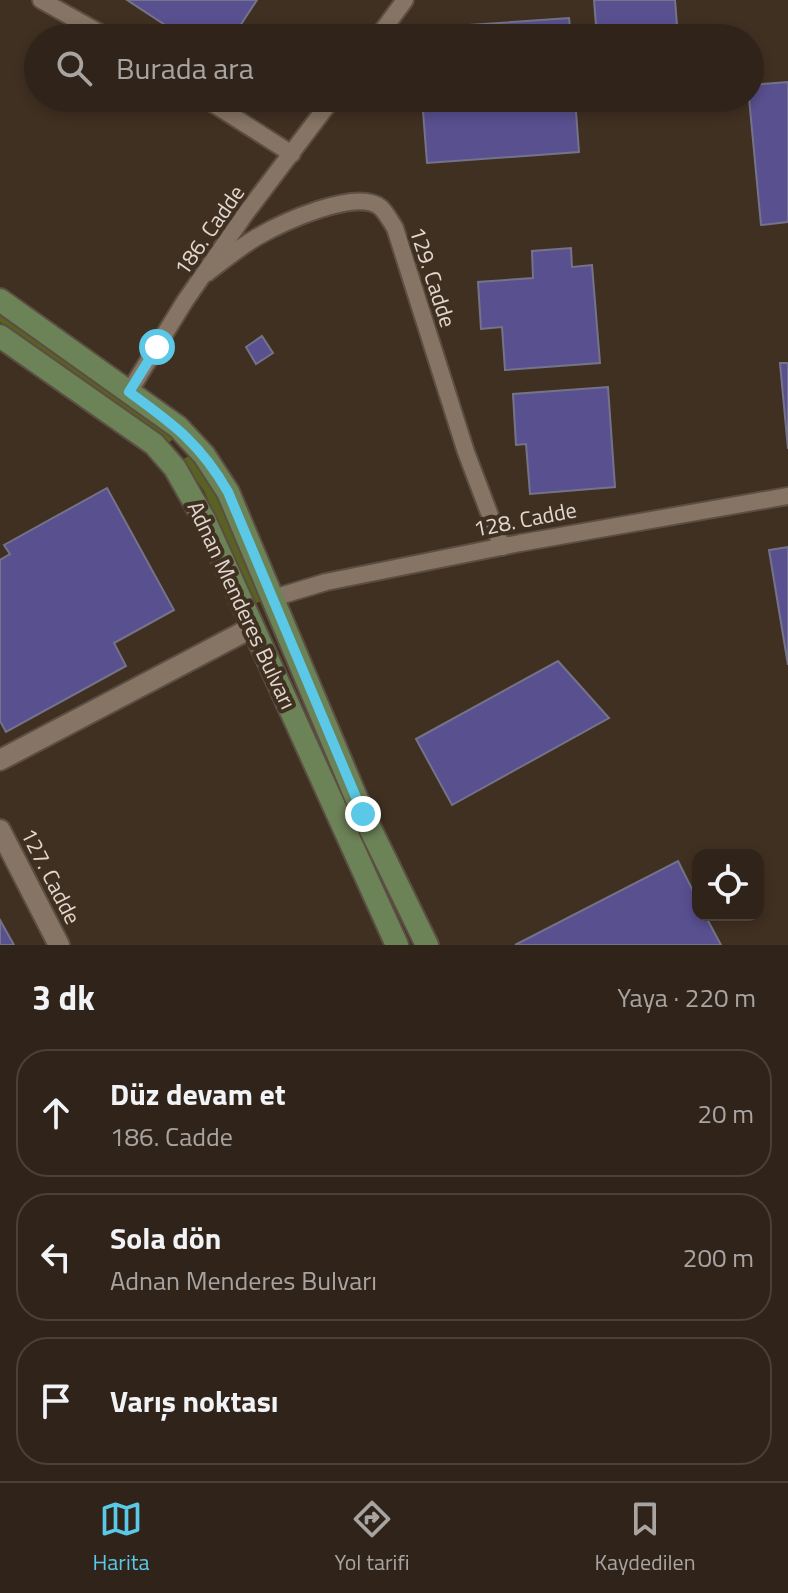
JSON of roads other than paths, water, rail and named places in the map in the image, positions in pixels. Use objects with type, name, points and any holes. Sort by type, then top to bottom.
[{"type":"main road","name":"Adnan Menderes Bulvarı","points":[[0,300],[178,427],[216,472],[228,492],[363,814],[427,945]]},
{"type":"main road","name":"Adnan Menderes Bulvarı","points":[[0,336],[154,444],[175,468],[205,521],[397,945]]},
{"type":"street","points":[[41,0],[84,24]]},
{"type":"street","points":[[387,24],[405,0]]},
{"type":"street","points":[[226,112],[292,154]]},
{"type":"street","name":"186. Cadde","points":[[129,392],[185,301],[246,213],[323,112]]},
{"type":"street","name":"129. Cadde","points":[[207,273],[255,238],[288,221],[349,202],[365,201],[380,207],[395,228],[466,452],[502,547]]},
{"type":"street","name":"128. Cadde","points":[[273,598],[326,582],[502,547],[788,496]]},
{"type":"street","points":[[0,760],[253,627]]},
{"type":"street","name":"127. Cadde","points":[[0,830],[59,945]]}]
